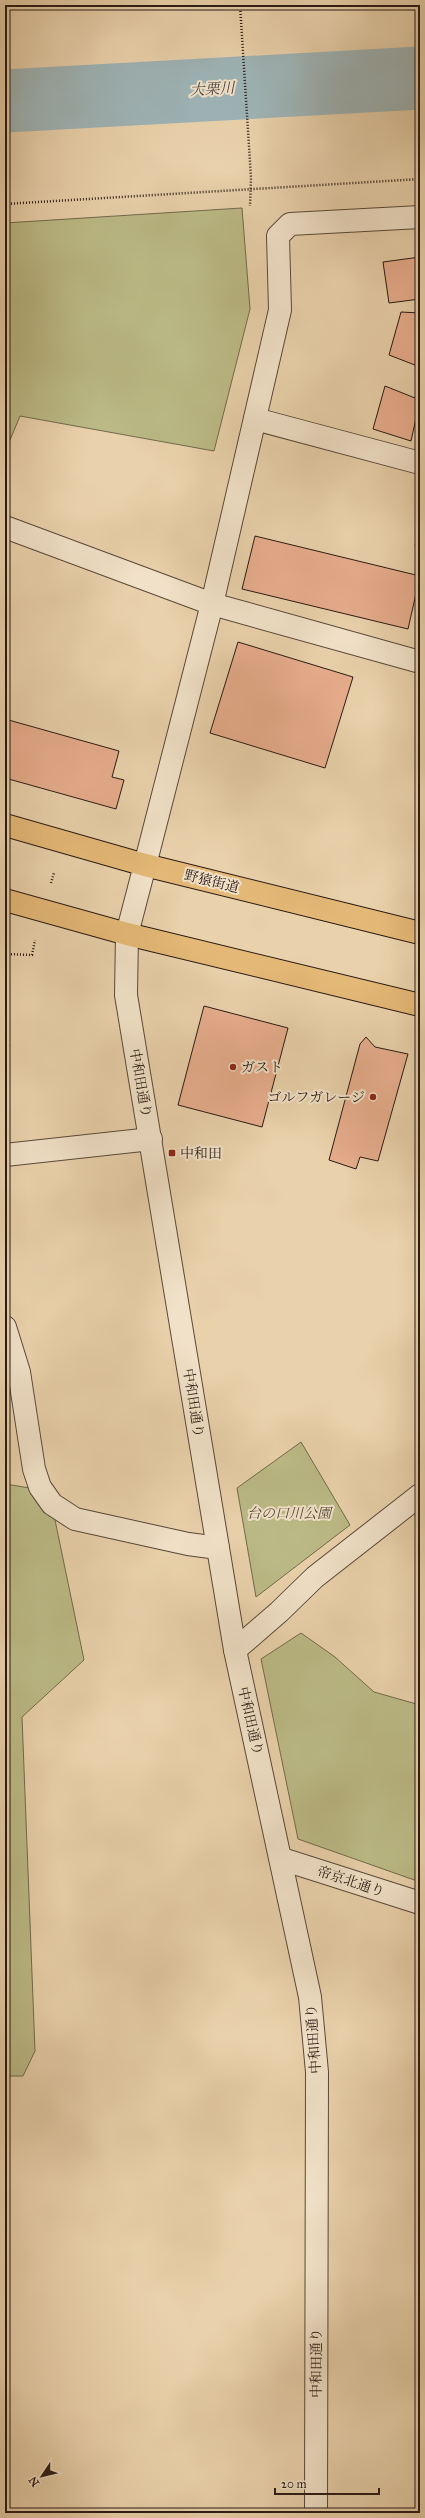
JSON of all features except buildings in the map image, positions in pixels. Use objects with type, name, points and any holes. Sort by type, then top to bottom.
[{"type":"main road","name":"野猿街道","points":[[5,825],[145,865],[420,933]]},
{"type":"main road","points":[[5,900],[127,934],[420,1005]]},
{"type":"street","name":"中和田通り","points":[[316,2513],[317,2072],[310,1997],[282,1859],[235,1650],[126,995],[127,934],[212,604],[280,310],[278,236],[290,224],[420,216]]},
{"type":"street","points":[[255,419],[420,463]]},
{"type":"street","points":[[5,527],[212,604],[420,662]]},
{"type":"street","points":[[5,1155],[151,1139]]},
{"type":"street","points":[[5,1328],[19,1372],[34,1469],[40,1487],[52,1504],[75,1519],[188,1544],[218,1548]]},
{"type":"street","points":[[235,1650],[280,1612],[315,1576],[420,1495]]},
{"type":"street","name":"帝京北通り","points":[[282,1859],[420,1903]]},
{"type":"path","points":[[240,5],[251,178],[250,206]]},
{"type":"path","points":[[5,204],[420,179]]},
{"type":"path","points":[[5,954],[12,956],[32,955],[35,940]]},
{"type":"path","points":[[5,1015],[9,1045],[5,1078]]},
{"type":"green space","points":[[242,208],[250,309],[214,451],[20,416],[5,452],[5,223]]},
{"type":"green space","name":"台の口川公園","points":[[301,1442],[350,1525],[256,1597],[237,1488]]},
{"type":"green space","points":[[5,1484],[49,1491],[84,1660],[22,1717],[35,2051],[23,2076],[5,2076]]},
{"type":"green space","points":[[301,1633],[335,1657],[374,1692],[420,1705],[420,1882],[298,1839],[261,1659]]},
{"type":"waterway","name":"大栗川","points":[[5,101],[420,78]]},
{"type":"place","name":"ガスト","points":[[233,1067]]},
{"type":"place","name":"ゴルフガレージ","points":[[373,1097]]},
{"type":"place","name":"中和田","points":[[172,1153]]}]
